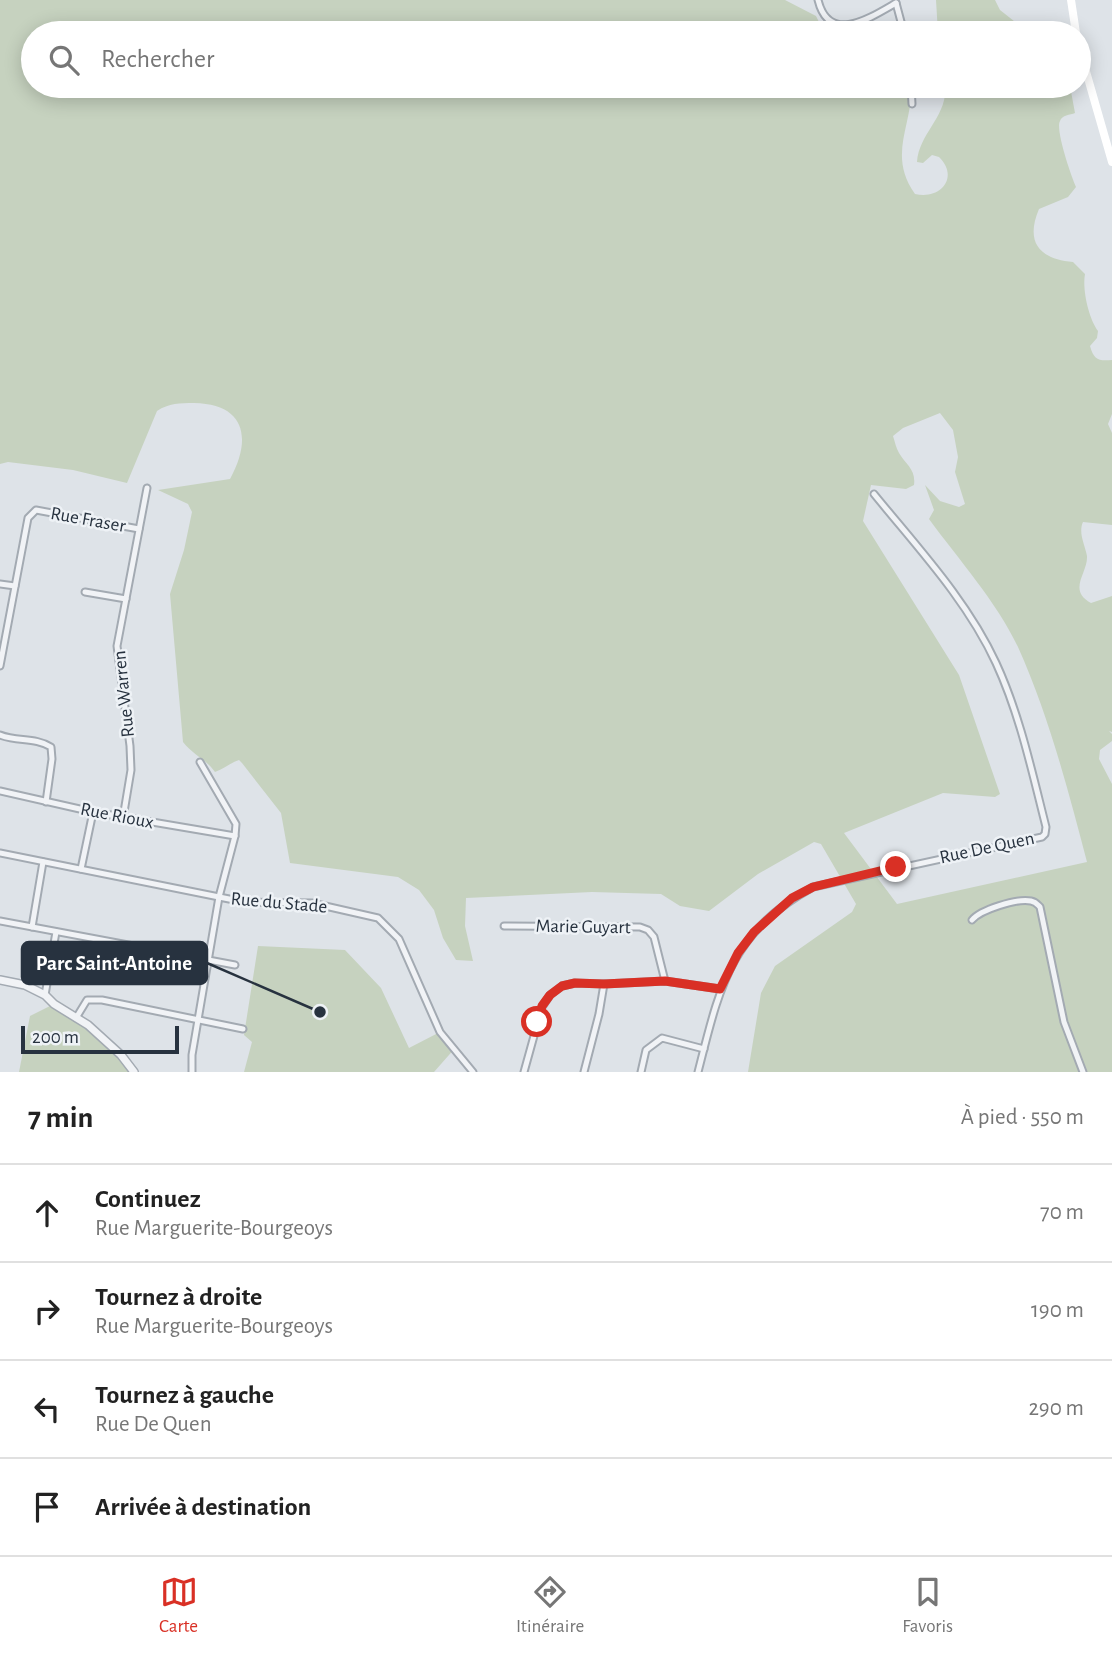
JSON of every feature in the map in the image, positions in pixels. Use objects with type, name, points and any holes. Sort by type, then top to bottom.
[{"type":"main road","points":[[1071,0],[1074,21]]},
{"type":"main road","points":[[1091,89],[1112,162]]},
{"type":"street","points":[[818,0],[821,15],[832,21]]},
{"type":"street","points":[[864,21],[896,2],[901,21]]},
{"type":"street","points":[[912,98],[912,104]]},
{"type":"street","name":"Rue Warren","points":[[123,818],[131,770],[117,646],[147,488]]},
{"type":"street","name":"Rue De Quen","points":[[698,1072],[720,989],[738,953],[754,932],[792,898],[813,887],[1042,837],[1045,834],[1046,827],[1015,709],[996,662],[978,628],[947,585],[874,494]]},
{"type":"street","name":"Rue Fraser","points":[[15,586],[28,518],[36,510],[139,529]]},
{"type":"street","points":[[0,584],[15,586],[0,666]]},
{"type":"street","points":[[85,592],[126,599]]},
{"type":"street","points":[[0,735],[42,741],[51,747],[46,802]]},
{"type":"street","points":[[192,1072],[192,1055],[219,897],[236,836],[236,824],[200,762]]},
{"type":"street","name":"Rue Rioux","points":[[0,791],[123,818],[236,836]]},
{"type":"street","points":[[81,869],[93,812]]},
{"type":"street","name":"Rue du Stade","points":[[0,853],[244,902],[312,903],[378,918],[399,939],[440,1032],[473,1072]]},
{"type":"street","points":[[32,927],[43,862]]},
{"type":"street","points":[[972,920],[986,909],[1027,901],[1035,902],[1040,907],[1064,1023],[1083,1072]]},
{"type":"street","points":[[0,921],[235,965]]},
{"type":"street","name":"Marie Guyart","points":[[504,926],[640,927],[648,930],[654,937],[665,981]]},
{"type":"street","points":[[45,995],[56,932]]},
{"type":"street","points":[[0,979],[25,985],[45,995],[88,1026],[121,1055],[134,1072]]},
{"type":"street","points":[[524,1072],[542,1006],[550,995],[562,986],[575,983],[665,981],[720,989]]},
{"type":"street","points":[[584,1072],[604,984]]},
{"type":"street","points":[[76,1018],[87,1000],[102,1000],[243,1029]]},
{"type":"street","points":[[641,1072],[646,1049],[662,1038],[704,1049]]},
{"type":"green space","points":[[0,0],[785,0],[816,16],[818,21],[21,21],[21,98],[911,98],[903,140],[903,166],[915,194],[925,195],[940,190],[947,179],[945,164],[939,157],[932,155],[923,163],[917,162],[923,142],[945,98],[1072,98],[1075,113],[1062,118],[1059,126],[1064,153],[1076,187],[1068,197],[1039,209],[1034,231],[1038,247],[1044,253],[1073,262],[1085,274],[1087,304],[1098,331],[1097,338],[1090,346],[1097,359],[1112,360],[1112,414],[1108,424],[1112,433],[1112,525],[1083,522],[1082,535],[1087,556],[1079,587],[1080,593],[1091,603],[1112,596],[1112,732],[1109,731],[1112,741],[1100,750],[1099,759],[1112,784],[1112,1072],[748,1072],[761,993],[775,966],[852,912],[856,904],[821,844],[814,842],[758,874],[709,911],[680,906],[661,894],[592,892],[466,898],[465,926],[473,961],[456,960],[443,938],[434,910],[419,890],[398,877],[290,863],[281,813],[242,763],[239,760],[215,772],[183,742],[170,594],[184,550],[192,512],[188,504],[158,490],[230,479],[237,464],[242,438],[240,426],[234,417],[211,405],[179,403],[161,408],[157,411],[127,483],[73,470],[8,462],[0,464]],"holes":[[[940,413],[953,430],[958,457],[955,472],[965,504],[959,507],[940,501],[925,485],[934,510],[929,519],[988,597],[1018,647],[1048,726],[1087,862],[897,904],[844,833],[943,793],[995,797],[1000,794],[959,675],[863,521],[871,485],[906,489],[914,485],[912,471],[899,453],[893,436],[903,428]]]},
{"type":"green space","points":[[936,0],[995,0],[1000,10],[1014,21],[937,21]]},
{"type":"green space","points":[[258,946],[345,950],[381,988],[409,1048],[440,1032],[456,1047],[434,1072],[244,1072],[252,1042],[244,1035]]},
{"type":"green space","points":[[56,1003],[121,1055],[134,1072],[19,1072],[30,1016]]},
{"type":"place","name":"Parc Saint-Antoine","points":[[320,1012]]},
{"type":"route","points":[[537,1022],[542,1006],[550,995],[562,986],[575,983],[665,981],[720,989],[738,953],[754,932],[792,898],[813,887],[896,867]]}]
